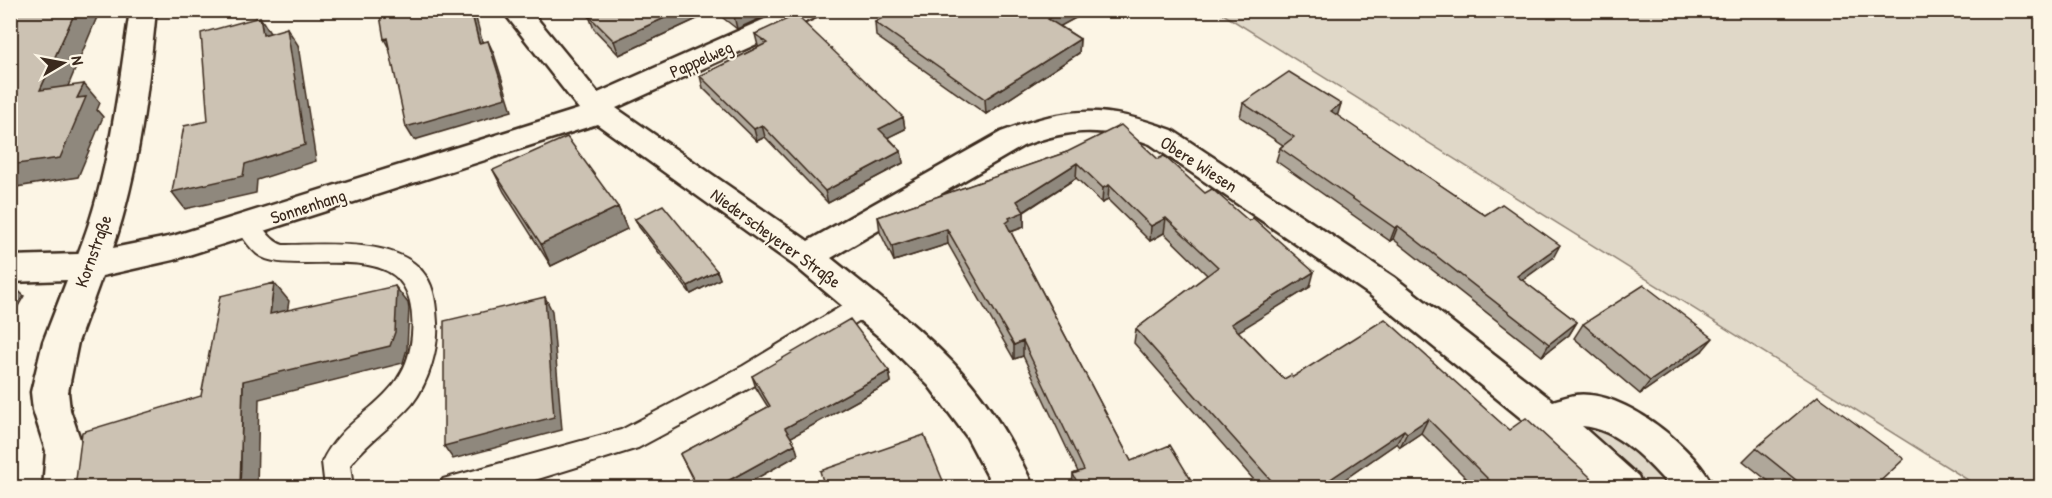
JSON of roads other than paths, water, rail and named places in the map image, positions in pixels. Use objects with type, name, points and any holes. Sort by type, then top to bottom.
[{"type":"street","name":"Kornstraße","points":[[63,488],[66,452],[50,410],[50,383],[65,327],[90,266],[106,218],[128,128],[143,10]]},
{"type":"street","name":"Niederscheyerer Straße","points":[[515,10],[596,110],[807,257],[896,331],[942,375],[980,426],[1015,488]]},
{"type":"street","name":"Pappelweg","points":[[596,110],[809,10]]},
{"type":"street","name":"Sonnenhang","points":[[10,270],[90,266],[173,248],[596,110]]},
{"type":"street","name":"Obere Wiesen","points":[[807,257],[1012,139],[1040,127],[1067,121],[1094,119],[1127,124],[1161,137],[1382,286],[1551,422],[1624,488]]},
{"type":"street","points":[[1551,422],[1563,414],[1578,410],[1596,411],[1614,419],[1662,452],[1695,488]]},
{"type":"lane","points":[[247,225],[267,249],[283,254],[349,254],[378,258],[400,265],[416,280],[423,304],[425,333],[422,358],[403,395],[352,441],[336,462],[339,488]]},
{"type":"lane","points":[[453,488],[488,481],[628,440],[752,374],[864,305]]}]
